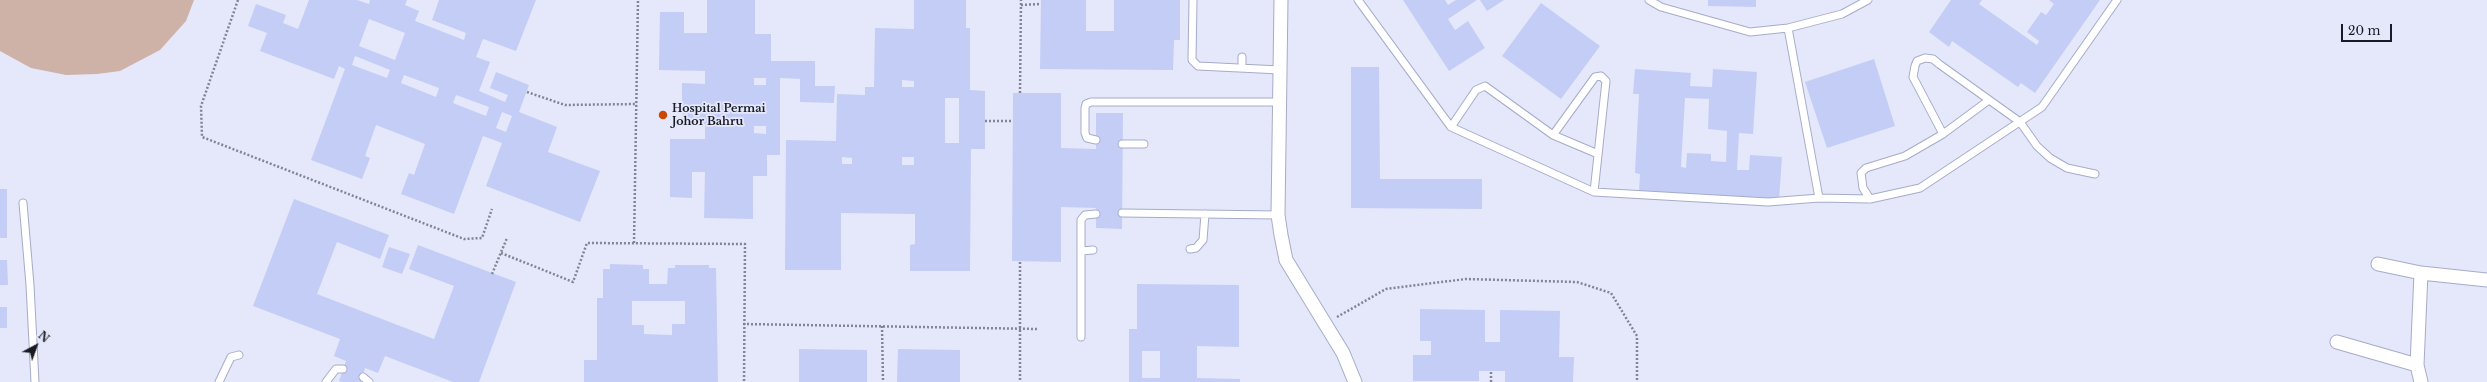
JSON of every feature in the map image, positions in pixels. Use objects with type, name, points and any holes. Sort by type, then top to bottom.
[{"type":"street","points":[[1281,0],[1278,215],[1286,260],[1343,353],[1355,382]]},
{"type":"street","points":[[2378,264],[2421,273],[2487,280]]},
{"type":"street","points":[[2421,273],[2417,365],[2421,382]]},
{"type":"street","points":[[2337,342],[2417,365]]},
{"type":"lane","points":[[1193,0],[1192,60],[1198,66],[1280,70]]},
{"type":"lane","points":[[1358,0],[1451,126],[1594,192],[1768,202],[1819,198],[1870,199],[1920,188],[2042,107],[2117,0]]},
{"type":"lane","points":[[1649,0],[1661,7],[1750,32],[1788,28],[1842,14],[1868,0]]},
{"type":"lane","points":[[1788,28],[1819,198]]},
{"type":"lane","points":[[1242,58],[1242,68]]},
{"type":"lane","points":[[1943,134],[1913,77],[1918,61],[1925,58],[1932,59],[2020,122],[2037,146],[2050,158],[2067,168],[2095,174]]},
{"type":"lane","points":[[1553,135],[1595,77],[1601,76],[1606,81],[1594,192]]},
{"type":"lane","points":[[1451,126],[1476,90],[1485,86],[1553,135],[1598,154]]},
{"type":"lane","points":[[1870,199],[1863,188],[1861,173],[1866,168],[1904,156],[1943,134],[1989,100]]},
{"type":"lane","points":[[1096,140],[1087,138],[1085,133],[1085,108],[1086,104],[1092,102],[1280,102]]},
{"type":"lane","points":[[1122,144],[1144,144]]},
{"type":"lane","points":[[23,203],[30,285],[34,382]]},
{"type":"lane","points":[[1122,213],[1278,215]]},
{"type":"lane","points":[[1081,337],[1081,220],[1085,215],[1096,214]]},
{"type":"lane","points":[[1190,249],[1196,248],[1203,240],[1206,214]]},
{"type":"lane","points":[[1081,251],[1093,250]]},
{"type":"lane","points":[[219,382],[231,357],[239,354]]},
{"type":"lane","points":[[326,382],[336,369],[343,369]]},
{"type":"lane","points":[[363,377],[369,382]]},
{"type":"path","points":[[238,0],[201,106],[202,137],[464,239],[482,238],[492,209]]},
{"type":"path","points":[[634,243],[638,0]]},
{"type":"path","points":[[1020,93],[1021,0]]},
{"type":"path","points":[[1021,5],[1040,4]]},
{"type":"path","points":[[526,92],[565,105],[637,104]]},
{"type":"path","points":[[985,121],[1013,121]]},
{"type":"path","points":[[492,274],[507,238]]},
{"type":"path","points":[[501,253],[573,282],[587,243],[745,244],[743,324],[744,382]]},
{"type":"path","points":[[1020,262],[1020,382]]},
{"type":"path","points":[[1324,324],[1386,289],[1466,278],[1577,282],[1612,293],[1637,336],[1637,382]]},
{"type":"path","points":[[743,324],[1038,329]]},
{"type":"path","points":[[882,326],[883,382]]},
{"type":"path","points":[[1491,371],[1491,382]]},
{"type":"shaded area","points":[[0,0],[194,0],[186,21],[160,50],[120,71],[97,74],[66,75],[31,68],[0,51]]},
{"type":"building","points":[[309,0],[357,0],[369,4],[370,0],[407,0],[405,5],[419,11],[415,21],[464,40],[466,33],[432,20],[439,0],[536,0],[516,51],[483,39],[476,57],[490,62],[479,91],[505,102],[508,95],[490,88],[496,72],[529,85],[519,112],[557,127],[548,152],[600,171],[580,222],[486,186],[502,143],[483,136],[454,214],[401,194],[409,173],[414,175],[425,144],[376,125],[365,156],[370,158],[362,179],[311,160],[345,69],[339,66],[334,79],[260,51],[267,33],[248,26],[256,4],[286,15],[283,23],[298,29]],"holes":[[[369,19],[405,33],[395,60],[359,46]],[[355,56],[390,70],[387,78],[352,65]],[[404,75],[439,88],[436,97],[401,83]],[[456,95],[489,107],[486,116],[453,103]],[[502,112],[512,116],[506,132],[496,128]]]},
{"type":"building","points":[[707,0],[755,0],[755,34],[771,34],[771,61],[815,61],[815,86],[835,86],[834,103],[800,102],[800,79],[780,78],[780,155],[767,155],[767,176],[753,176],[753,219],[704,218],[705,172],[692,172],[692,198],[670,197],[670,139],[705,139],[705,124],[682,124],[682,83],[705,84],[705,71],[659,70],[660,12],[684,12],[684,33],[707,33]],"holes":[[[754,78],[766,78],[766,85],[754,85]],[[754,126],[766,126],[766,134],[754,133]]]},
{"type":"building","points":[[914,0],[966,0],[966,28],[970,28],[970,90],[985,91],[985,149],[971,149],[970,271],[910,271],[910,245],[915,244],[915,214],[841,213],[841,270],[785,270],[786,140],[836,141],[837,94],[865,95],[865,87],[874,87],[875,28],[914,29]],"holes":[[[902,80],[914,81],[914,87],[902,87]],[[945,98],[959,98],[959,143],[945,143]],[[842,157],[852,158],[852,164],[842,164]],[[902,157],[914,157],[914,165],[902,165]]]},
{"type":"building","points":[[1041,0],[1086,0],[1086,31],[1114,31],[1114,0],[1180,0],[1180,40],[1174,40],[1173,70],[1040,69]]},
{"type":"building","points":[[1403,0],[1445,0],[1448,5],[1456,0],[1477,0],[1448,19],[1455,30],[1468,21],[1485,48],[1449,71]]},
{"type":"building","points":[[1480,0],[1504,0],[1487,11]]},
{"type":"building","points":[[1708,0],[1756,0],[1756,7],[1708,6]]},
{"type":"building","points":[[1951,0],[1982,0],[1979,4],[2037,45],[2039,41],[2027,32],[2041,12],[2046,15],[2054,4],[2049,0],[2100,0],[2035,93],[2021,83],[2018,87],[1952,41],[1949,47],[1929,32]]},
{"type":"building","points":[[1541,3],[1600,46],[1561,99],[1502,56]]},
{"type":"building","points":[[1874,59],[1895,126],[1827,148],[1805,82]]},
{"type":"building","points":[[1351,67],[1379,67],[1380,179],[1482,179],[1482,209],[1351,208]]},
{"type":"building","points":[[1635,69],[1691,73],[1690,86],[1712,87],[1713,69],[1757,72],[1753,134],[1739,133],[1737,170],[1749,170],[1750,155],[1782,157],[1779,200],[1639,191],[1640,174],[1635,173],[1639,94],[1633,94]],"holes":[[[1685,98],[1709,99],[1708,129],[1727,131],[1726,162],[1711,161],[1711,154],[1687,153],[1686,168],[1681,167]]]},
{"type":"building","points":[[1013,93],[1061,93],[1061,148],[1096,149],[1096,113],[1123,113],[1122,229],[1096,228],[1096,208],[1061,207],[1061,262],[1012,261]]},
{"type":"building","points":[[0,189],[7,189],[7,238],[0,238]]},
{"type":"building","points":[[294,199],[389,235],[380,259],[337,242],[317,294],[434,339],[454,286],[409,269],[418,245],[516,282],[479,382],[453,382],[385,356],[378,373],[365,368],[361,382],[339,381],[346,361],[334,356],[340,339],[253,306]]},
{"type":"building","points":[[389,247],[410,254],[402,274],[382,267]]},
{"type":"building","points":[[0,260],[7,260],[8,285],[0,285]]},
{"type":"building","points":[[610,264],[643,265],[643,269],[649,269],[649,284],[667,284],[668,268],[675,268],[675,265],[709,265],[709,268],[716,268],[718,382],[584,382],[584,360],[597,360],[597,298],[603,298],[603,269],[610,269]],"holes":[[[632,301],[685,301],[685,324],[672,324],[672,335],[644,334],[644,325],[632,325]]]},
{"type":"building","points":[[1137,284],[1239,285],[1239,347],[1197,346],[1197,378],[1240,379],[1240,382],[1129,382],[1129,329],[1137,329]],"holes":[[[1142,351],[1160,351],[1160,378],[1142,378]]]},
{"type":"building","points":[[0,307],[7,307],[7,328],[0,328]]},
{"type":"building","points":[[1420,309],[1485,310],[1485,342],[1500,342],[1500,310],[1560,311],[1559,357],[1574,357],[1573,382],[1505,382],[1505,371],[1479,371],[1479,381],[1413,381],[1413,355],[1431,355],[1431,341],[1420,341]]},
{"type":"building","points":[[799,349],[867,350],[867,382],[799,382]]},
{"type":"building","points":[[898,349],[960,350],[960,382],[897,382]]},
{"type":"place","name":"Hospital Permai Johor Bahru","points":[[663,115]]}]
